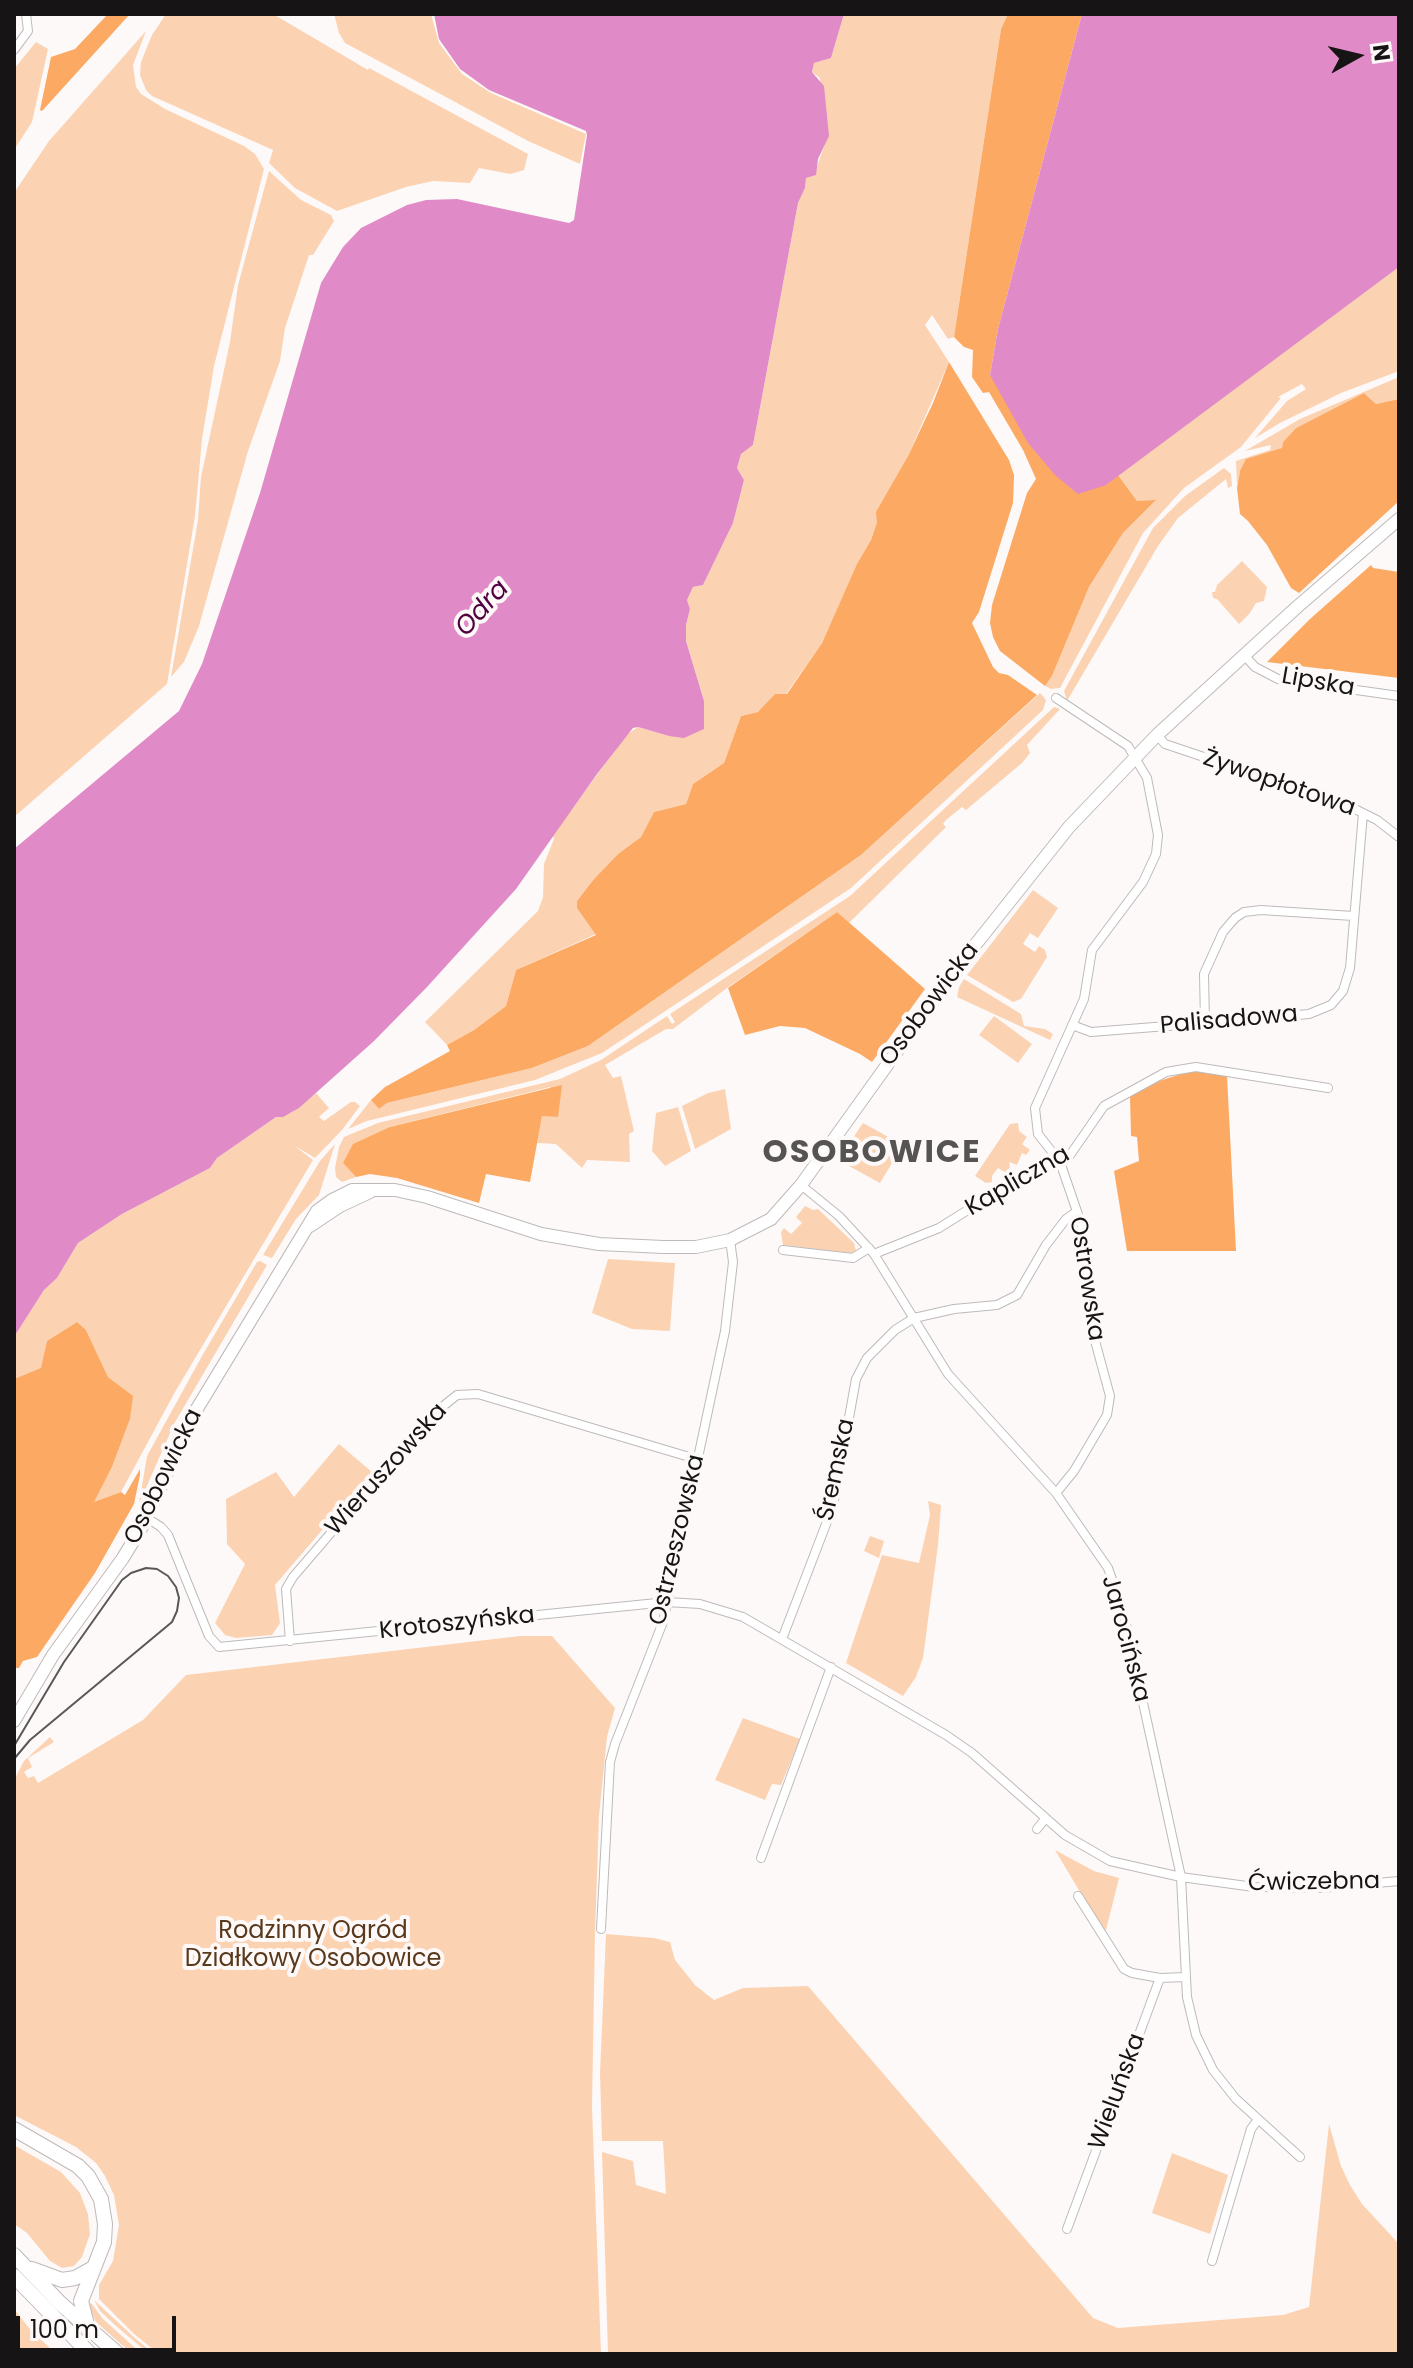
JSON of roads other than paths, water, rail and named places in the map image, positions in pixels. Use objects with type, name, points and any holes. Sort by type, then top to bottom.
[{"type":"main road","points":[[14,2129],[67,2158],[88,2176],[104,2211],[105,2232],[101,2250],[81,2301],[88,2329]]},
{"type":"main road","points":[[17,2266],[62,2280],[75,2278],[93,2268]]},
{"type":"main road","points":[[17,2266],[118,2354]]},
{"type":"main road","points":[[17,2266],[87,2352]]},
{"type":"street","points":[[14,50],[28,31],[26,14]]},
{"type":"street","name":"Osobowicka","points":[[14,1721],[53,1655],[123,1558],[147,1518],[195,1412],[317,1211],[352,1190],[411,1193],[516,1227],[589,1243],[685,1247],[730,1240],[747,1234],[771,1219],[801,1185],[881,1070],[1069,827],[1157,735],[1399,519]]},
{"type":"street","name":"Lipska","points":[[1244,655],[1255,667],[1278,679],[1399,696]]},
{"type":"street","points":[[1056,698],[1124,743],[1136,757]]},
{"type":"street","name":"Żywopłotowa","points":[[1157,735],[1165,744],[1363,813],[1399,837]]},
{"type":"street","name":"Ostrowska","points":[[1056,1493],[1074,1471],[1107,1415],[1110,1401],[1088,1315],[1085,1242],[1060,1162],[1038,1134],[1035,1108],[1084,999],[1092,950],[1143,882],[1156,854],[1156,815],[1147,778],[1136,757]]},
{"type":"street","name":"Palisadowa","points":[[1072,1025],[1091,1032],[1309,1014],[1331,1005],[1348,980],[1363,813]]},
{"type":"street","points":[[1205,1023],[1204,974],[1223,932],[1235,918],[1244,912],[1261,910],[1353,916]]},
{"type":"street","name":"Kapliczna","points":[[783,1250],[853,1258],[939,1228],[1003,1188],[1060,1162],[1074,1152],[1104,1106],[1166,1072],[1196,1067],[1328,1088]]},
{"type":"street","name":"Jarocińska","points":[[801,1185],[839,1216],[871,1251],[958,1386],[1056,1493],[1108,1568],[1119,1597],[1181,1877],[1191,2018],[1204,2055],[1223,2084],[1257,2121],[1300,2157]]},
{"type":"street","points":[[914,1318],[954,1309],[997,1305],[1013,1298],[1023,1287],[1046,1245],[1066,1219],[1076,1212]]},
{"type":"street","name":"Ostrzeszowska","points":[[601,1929],[610,1762],[663,1622],[728,1311],[733,1262],[730,1240]]},
{"type":"street","name":"Śremska","points":[[782,1639],[833,1506],[860,1370],[867,1358],[895,1330],[914,1318]]},
{"type":"street","name":"Wieruszowska","points":[[290,1641],[286,1589],[293,1577],[432,1415],[463,1393],[478,1394],[696,1459]]},
{"type":"street","name":"Krotoszyńska","points":[[147,1518],[168,1535],[209,1636],[219,1647],[667,1602],[700,1604],[729,1611],[951,1738],[1065,1835],[1110,1861],[1181,1877]]},
{"type":"street","points":[[761,1858],[831,1667]]},
{"type":"street","points":[[1037,1829],[1045,1819]]},
{"type":"street","name":"Ćwiczebna","points":[[1181,1877],[1292,1889],[1399,1881]]},
{"type":"street","points":[[1078,1896],[1124,1969],[1160,1978],[1186,1977]]},
{"type":"street","name":"Wieluńska","points":[[1067,2229],[1160,1978]]},
{"type":"street","points":[[1212,2261],[1251,2129],[1257,2121]]},
{"type":"water","name":"Odra","points":[[434,14],[844,14],[831,58],[814,63],[812,72],[824,86],[829,136],[818,159],[816,175],[806,178],[798,203],[753,445],[741,454],[737,468],[744,480],[733,523],[703,585],[693,587],[687,600],[690,609],[686,641],[704,701],[704,729],[684,738],[633,728],[516,889],[374,1041],[299,1108],[283,1117],[276,1117],[217,1158],[210,1168],[122,1214],[78,1243],[14,1337],[14,849],[179,711],[202,664],[260,493],[321,283],[343,247],[361,228],[407,205],[426,200],[457,199],[569,223],[574,220],[586,131],[489,90],[460,69],[439,39]]},
{"type":"water","points":[[1082,14],[1399,14],[1399,267],[1106,485],[1078,494],[1055,475],[1028,443],[990,375],[998,329]]},
{"type":"tram line","points":[[14,1746],[64,1662],[122,1580],[146,1568],[157,1569],[168,1576],[179,1598],[172,1622],[30,1740],[14,1759]]},
{"type":"district","name":"OSOBOWICE","points":[[872,1154]]},
{"type":"park label","name":"Rodzinny Ogród Działkowy Osobowice","points":[[313,1946]]}]
